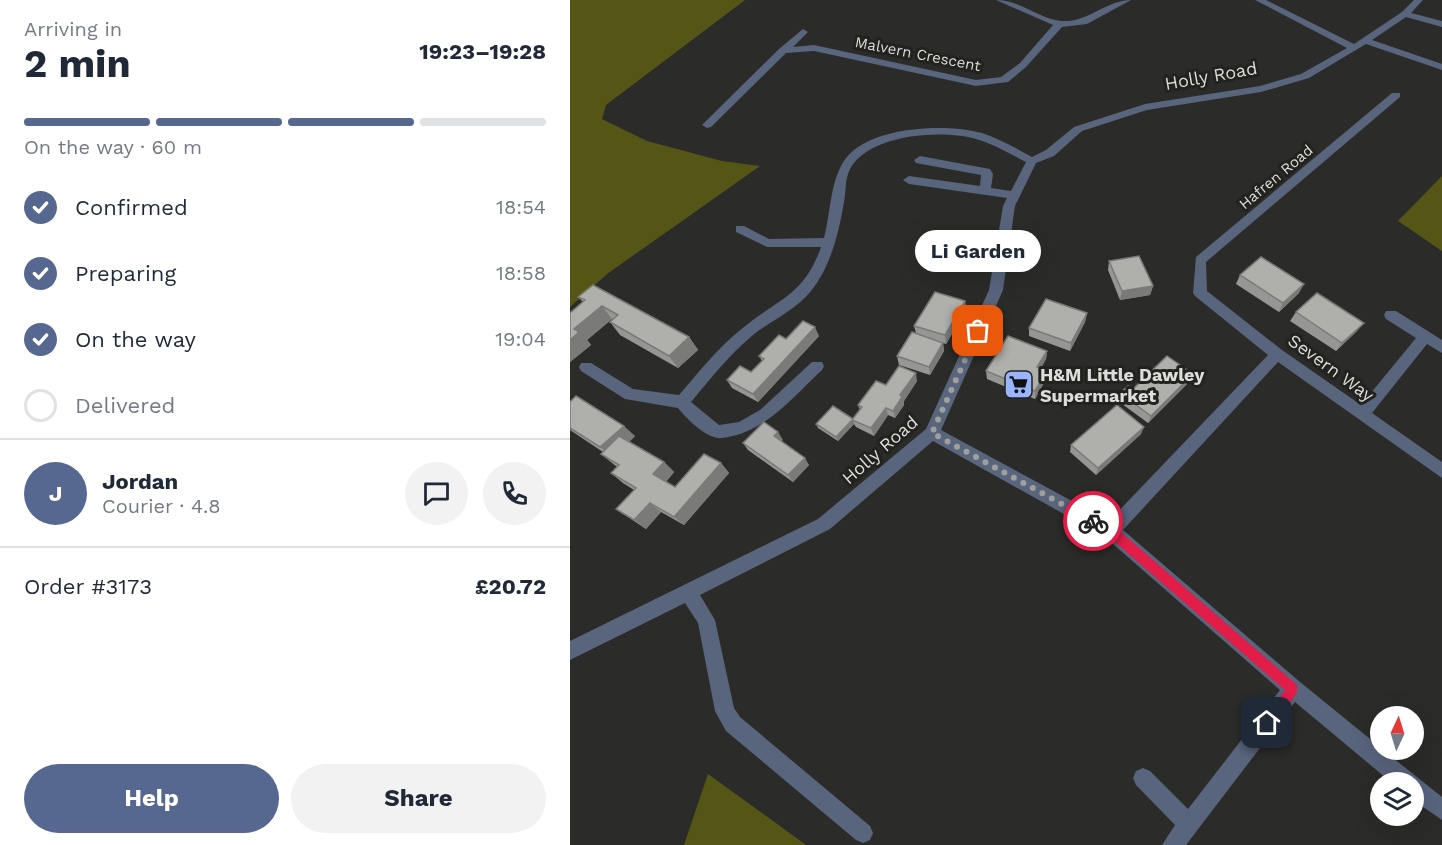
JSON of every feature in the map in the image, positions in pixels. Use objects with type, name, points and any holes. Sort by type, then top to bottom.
[{"type":"street","points":[[1000,0],[1059,24],[1084,22],[1127,0]]},
{"type":"street","points":[[1259,0],[1354,48]]},
{"type":"street","name":"Holly Road","points":[[570,650],[824,524],[932,433],[996,290],[1009,206],[1032,161],[1050,153],[1078,129],[1144,107],[1262,89],[1305,76],[1354,48],[1405,14],[1419,0]]},
{"type":"street","points":[[1405,14],[1442,24]]},
{"type":"street","name":"Malvern Crescent","points":[[783,51],[814,48],[976,83],[1004,80],[1023,65],[1059,24]]},
{"type":"street","points":[[707,125],[803,32]]},
{"type":"street","points":[[1365,40],[1442,67]]},
{"type":"street","name":"Hafren Road","points":[[1200,293],[1200,260],[1396,95]]},
{"type":"street","points":[[682,402],[728,348],[759,323],[782,311],[799,296],[813,277],[829,242],[843,173],[850,159],[864,148],[882,141],[911,135],[970,134],[1002,145],[1032,161]]},
{"type":"street","points":[[920,160],[986,172],[985,190]]},
{"type":"street","points":[[909,180],[1015,195]]},
{"type":"street","points":[[740,229],[767,243],[829,242]]},
{"type":"street","name":"Severn Way","points":[[1200,293],[1277,354],[1442,471]]},
{"type":"street","points":[[1391,315],[1442,347]]},
{"type":"street","points":[[1362,415],[1425,337]]},
{"type":"street","points":[[1111,531],[1277,354]]},
{"type":"street","points":[[586,367],[630,394],[682,402],[691,413],[717,432],[742,428],[765,414],[817,366]]},
{"type":"street","points":[[932,433],[1111,531],[1293,689],[1395,772]]},
{"type":"street","points":[[688,592],[706,620],[725,711],[733,724],[863,833]]},
{"type":"street","points":[[1173,845],[1293,689]]},
{"type":"street","points":[[1143,778],[1189,824]]},
{"type":"street","points":[[1424,796],[1442,810]]},
{"type":"shaded area","points":[[570,0],[745,0],[606,105],[602,119],[647,141],[722,161],[760,166],[607,274],[570,307]]},
{"type":"shaded area","points":[[1442,176],[1442,251],[1398,221]]},
{"type":"shaded area","points":[[708,774],[806,845],[684,845]]},
{"type":"building","points":[[1139,256],[1153,286],[1122,291],[1109,261]]},
{"type":"building","points":[[1261,257],[1304,284],[1283,303],[1240,275]]},
{"type":"building","points":[[593,285],[689,337],[669,356],[610,322],[618,315],[602,306],[574,329],[579,332],[570,340],[570,313],[585,300],[578,297]]},
{"type":"building","points":[[935,292],[965,301],[945,335],[914,326]]},
{"type":"building","points":[[1317,293],[1364,323],[1342,343],[1296,312]]},
{"type":"building","points":[[1046,299],[1087,313],[1071,343],[1029,328]]},
{"type":"building","points":[[803,321],[815,327],[753,394],[727,380],[740,366],[751,372],[764,359],[759,356],[779,335],[786,339]]},
{"type":"building","points":[[912,332],[943,343],[929,367],[897,356]]},
{"type":"building","points":[[1008,336],[1047,351],[1037,367],[1047,371],[1035,391],[986,371]]},
{"type":"building","points":[[1167,356],[1193,374],[1151,416],[1120,393],[1128,386],[1133,389]]},
{"type":"building","points":[[899,366],[916,373],[900,395],[902,397],[893,411],[886,408],[871,428],[852,420],[862,407],[858,405],[876,381],[886,385]]},
{"type":"building","points":[[576,396],[624,426],[600,447],[570,428],[570,402]]},
{"type":"building","points":[[1117,405],[1144,427],[1098,468],[1071,445]]},
{"type":"building","points":[[833,406],[853,419],[836,437],[816,424]]},
{"type":"building","points":[[764,422],[778,432],[774,436],[805,458],[788,475],[743,443]]},
{"type":"building","points":[[619,436],[664,462],[653,474],[675,487],[704,454],[721,463],[674,517],[650,503],[634,520],[616,509],[636,488],[611,473],[619,465],[601,454]]},
{"type":"way so far","points":[[978,331],[932,433],[1093,521]]},
{"type":"place","name":"Li Garden","points":[[978,331]]},
{"type":"place","name":"H&M Little Dawley Supermarket","points":[[1019,385]]},
{"type":"route","points":[[1093,521],[1111,531],[1293,689],[1267,723]]}]
